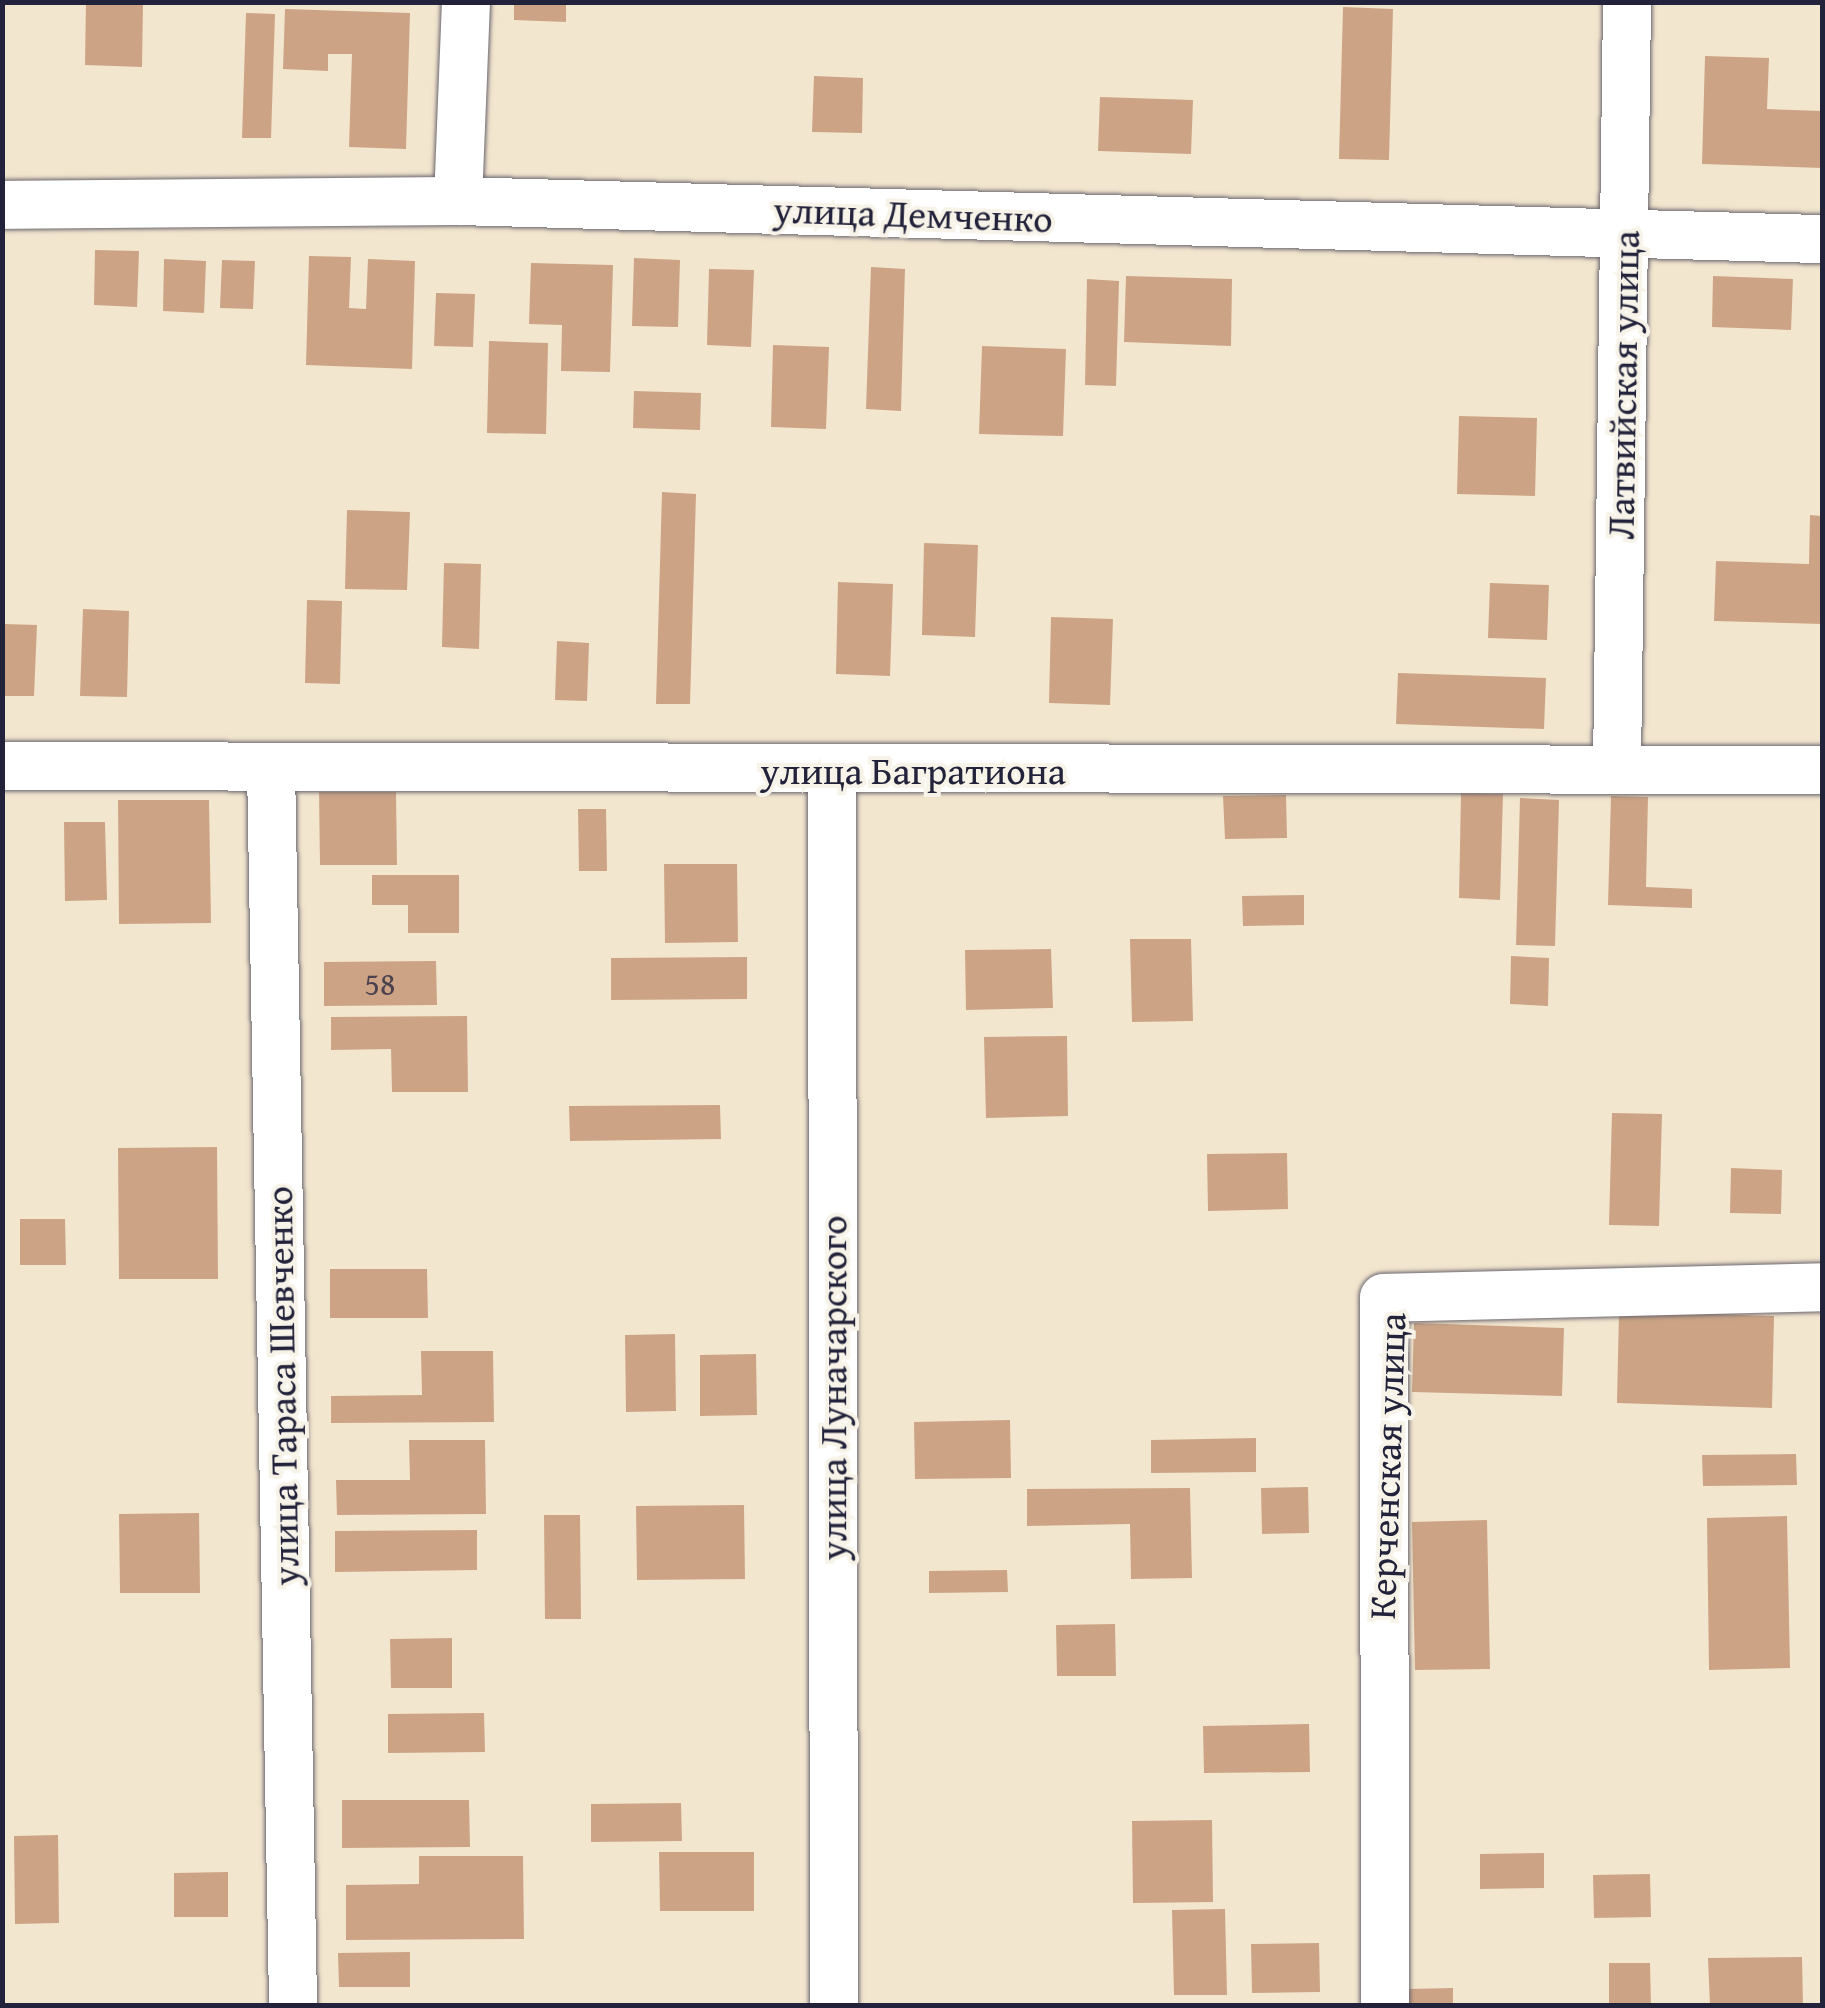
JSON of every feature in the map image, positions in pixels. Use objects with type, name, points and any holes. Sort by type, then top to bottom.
[{"type":"street","points":[[458,201],[466,2]]},
{"type":"street","name":"Латвийская улица","points":[[1617,767],[1627,2]]},
{"type":"street","name":"улица Демченко","points":[[2,206],[458,201],[1822,239]]},
{"type":"street","name":"улица Багратиона","points":[[2,766],[832,771],[1617,767],[1822,770]]},
{"type":"street","name":"улица Тараса Шевченко","points":[[271,767],[293,2006]]},
{"type":"street","name":"улица Луначарского","points":[[832,771],[834,2006]]},
{"type":"street","name":"Керченская улица","points":[[1385,2006],[1384,1298],[1822,1287]]},
{"type":"building","points":[[86,2],[143,2],[142,67],[85,65]]},
{"type":"building","points":[[514,2],[566,2],[566,22],[514,20]]},
{"type":"building","points":[[1343,7],[1393,9],[1389,160],[1339,159]]},
{"type":"building","points":[[285,9],[410,13],[406,149],[349,147],[352,54],[328,54],[328,71],[283,69]]},
{"type":"building","points":[[246,13],[275,14],[271,138],[242,138]]},
{"type":"building","points":[[1705,56],[1769,58],[1767,109],[1822,111],[1822,168],[1702,164]]},
{"type":"building","points":[[814,76],[863,78],[862,133],[812,132]]},
{"type":"building","points":[[1100,97],[1193,100],[1191,154],[1098,151]]},
{"type":"building","points":[[95,250],[139,251],[137,307],[94,305]]},
{"type":"building","points":[[309,256],[351,257],[349,308],[366,309],[368,259],[415,261],[412,369],[306,365]]},
{"type":"building","points":[[634,258],[680,260],[678,327],[632,326]]},
{"type":"building","points":[[164,259],[206,261],[204,313],[163,311]]},
{"type":"building","points":[[222,260],[255,261],[253,309],[220,308]]},
{"type":"building","points":[[531,263],[613,265],[610,372],[561,371],[562,325],[529,324]]},
{"type":"building","points":[[871,267],[905,269],[901,411],[866,409]]},
{"type":"building","points":[[709,269],[754,270],[751,347],[707,345]]},
{"type":"building","points":[[1126,276],[1232,279],[1231,346],[1124,342]]},
{"type":"building","points":[[1713,276],[1793,279],[1791,330],[1712,327]]},
{"type":"building","points":[[1087,279],[1119,281],[1116,386],[1085,385]]},
{"type":"building","points":[[436,293],[475,294],[473,347],[434,346]]},
{"type":"building","points":[[489,341],[548,343],[546,434],[487,433]]},
{"type":"building","points":[[773,345],[829,347],[826,429],[771,427]]},
{"type":"building","points":[[982,346],[1066,349],[1063,436],[979,434]]},
{"type":"building","points":[[634,391],[701,393],[700,430],[633,428]]},
{"type":"building","points":[[1459,416],[1537,418],[1535,496],[1457,494]]},
{"type":"building","points":[[662,492],[696,494],[690,704],[656,704]]},
{"type":"building","points":[[347,510],[410,512],[407,590],[345,589]]},
{"type":"building","points":[[1810,515],[1822,516],[1822,624],[1714,621],[1716,561],[1809,564]]},
{"type":"building","points":[[924,543],[978,545],[975,637],[922,635]]},
{"type":"building","points":[[444,563],[481,564],[479,649],[442,647]]},
{"type":"building","points":[[838,582],[893,584],[890,676],[836,674]]},
{"type":"building","points":[[1490,583],[1549,585],[1547,640],[1488,638]]},
{"type":"building","points":[[307,600],[342,601],[340,684],[305,683]]},
{"type":"building","points":[[83,609],[129,611],[127,697],[80,696]]},
{"type":"building","points":[[1051,617],[1113,619],[1110,705],[1049,703]]},
{"type":"building","points":[[4,624],[37,625],[34,696],[2,696]]},
{"type":"building","points":[[557,641],[589,643],[587,701],[555,700]]},
{"type":"building","points":[[1398,673],[1546,678],[1544,729],[1396,724]]},
{"type":"building","points":[[319,792],[396,792],[397,865],[320,865]]},
{"type":"building","points":[[1461,793],[1503,794],[1500,900],[1459,898]]},
{"type":"building","points":[[1286,795],[1287,838],[1225,839],[1223,796]]},
{"type":"building","points":[[1611,796],[1648,797],[1646,887],[1692,889],[1692,908],[1608,905]]},
{"type":"building","points":[[1520,798],[1559,800],[1555,946],[1516,945]]},
{"type":"building","points":[[118,800],[209,800],[211,923],[119,924]]},
{"type":"building","points":[[578,809],[606,809],[607,871],[579,871]]},
{"type":"building","points":[[64,822],[105,822],[107,900],[65,901]]},
{"type":"building","points":[[664,864],[737,864],[738,942],[665,943]]},
{"type":"building","points":[[372,875],[459,875],[459,933],[408,933],[408,905],[372,905]]},
{"type":"building","points":[[1304,895],[1304,925],[1243,926],[1242,896]]},
{"type":"building","points":[[1130,939],[1191,939],[1193,1021],[1132,1022]]},
{"type":"building","points":[[1051,949],[1053,1008],[966,1010],[965,950]]},
{"type":"building","points":[[1511,956],[1549,958],[1548,1006],[1510,1004]]},
{"type":"building","points":[[747,957],[747,999],[611,1000],[611,958]]},
{"type":"building","points":[[436,961],[437,1005],[324,1006],[324,962]]},
{"type":"building","points":[[467,1016],[468,1092],[392,1092],[391,1049],[331,1050],[331,1017]]},
{"type":"building","points":[[1067,1036],[1068,1116],[986,1118],[984,1037]]},
{"type":"building","points":[[720,1105],[721,1139],[570,1141],[569,1106]]},
{"type":"building","points":[[1612,1113],[1662,1114],[1659,1226],[1609,1225]]},
{"type":"building","points":[[217,1147],[218,1279],[119,1279],[118,1148]]},
{"type":"building","points":[[1287,1153],[1288,1209],[1208,1211],[1207,1154]]},
{"type":"building","points":[[1731,1168],[1782,1170],[1781,1214],[1730,1213]]},
{"type":"building","points":[[20,1219],[65,1219],[66,1265],[20,1265]]},
{"type":"building","points":[[330,1269],[427,1269],[428,1318],[330,1318]]},
{"type":"building","points":[[1619,1311],[1774,1316],[1772,1408],[1617,1403]]},
{"type":"building","points":[[1414,1323],[1564,1328],[1562,1396],[1412,1392]]},
{"type":"building","points":[[675,1334],[676,1411],[626,1412],[625,1335]]},
{"type":"building","points":[[421,1351],[493,1351],[494,1422],[331,1423],[331,1396],[422,1395]]},
{"type":"building","points":[[756,1354],[757,1415],[700,1416],[700,1355]]},
{"type":"building","points":[[1010,1420],[1011,1478],[915,1479],[914,1422]]},
{"type":"building","points":[[1256,1438],[1256,1472],[1151,1473],[1151,1440]]},
{"type":"building","points":[[409,1440],[485,1440],[486,1514],[337,1515],[336,1480],[410,1480]]},
{"type":"building","points":[[1796,1454],[1797,1485],[1703,1486],[1702,1455]]},
{"type":"building","points":[[1308,1487],[1309,1533],[1262,1534],[1261,1488]]},
{"type":"building","points":[[1190,1488],[1192,1578],[1131,1579],[1130,1524],[1027,1526],[1027,1489]]},
{"type":"building","points":[[744,1505],[745,1579],[637,1580],[636,1506]]},
{"type":"building","points":[[199,1513],[200,1593],[120,1593],[119,1514]]},
{"type":"building","points":[[544,1515],[580,1515],[581,1619],[545,1619]]},
{"type":"building","points":[[1787,1516],[1790,1668],[1709,1670],[1707,1518]]},
{"type":"building","points":[[1487,1520],[1490,1669],[1415,1670],[1412,1522]]},
{"type":"building","points":[[477,1530],[477,1570],[335,1572],[335,1531]]},
{"type":"building","points":[[1007,1570],[1008,1592],[929,1593],[929,1571]]},
{"type":"building","points":[[1115,1624],[1116,1676],[1057,1676],[1056,1625]]},
{"type":"building","points":[[452,1638],[452,1688],[391,1688],[390,1639]]},
{"type":"building","points":[[484,1713],[485,1752],[388,1753],[388,1714]]},
{"type":"building","points":[[1309,1724],[1310,1772],[1204,1773],[1203,1726]]},
{"type":"building","points":[[342,1800],[469,1800],[470,1847],[342,1848]]},
{"type":"building","points":[[681,1803],[682,1841],[591,1842],[591,1804]]},
{"type":"building","points":[[1212,1820],[1213,1902],[1133,1903],[1132,1821]]},
{"type":"building","points":[[58,1835],[59,1923],[15,1924],[14,1836]]},
{"type":"building","points":[[659,1852],[754,1852],[754,1911],[660,1911]]},
{"type":"building","points":[[1544,1853],[1544,1888],[1480,1889],[1480,1854]]},
{"type":"building","points":[[419,1856],[523,1856],[524,1939],[346,1940],[346,1885],[419,1884]]},
{"type":"building","points":[[228,1872],[228,1917],[174,1917],[174,1873]]},
{"type":"building","points":[[1650,1874],[1651,1917],[1594,1918],[1593,1875]]},
{"type":"building","points":[[1225,1909],[1227,1995],[1174,1995],[1172,1910]]},
{"type":"building","points":[[1319,1943],[1320,1992],[1252,1993],[1251,1944]]},
{"type":"building","points":[[410,1952],[410,1987],[339,1987],[338,1953]]},
{"type":"building","points":[[1802,1957],[1803,2006],[1710,2006],[1708,1958]]},
{"type":"building","points":[[1609,1963],[1650,1963],[1651,2006],[1609,2006]]},
{"type":"building","points":[[1453,1988],[1453,2006],[1407,2006],[1406,1989]]}]
